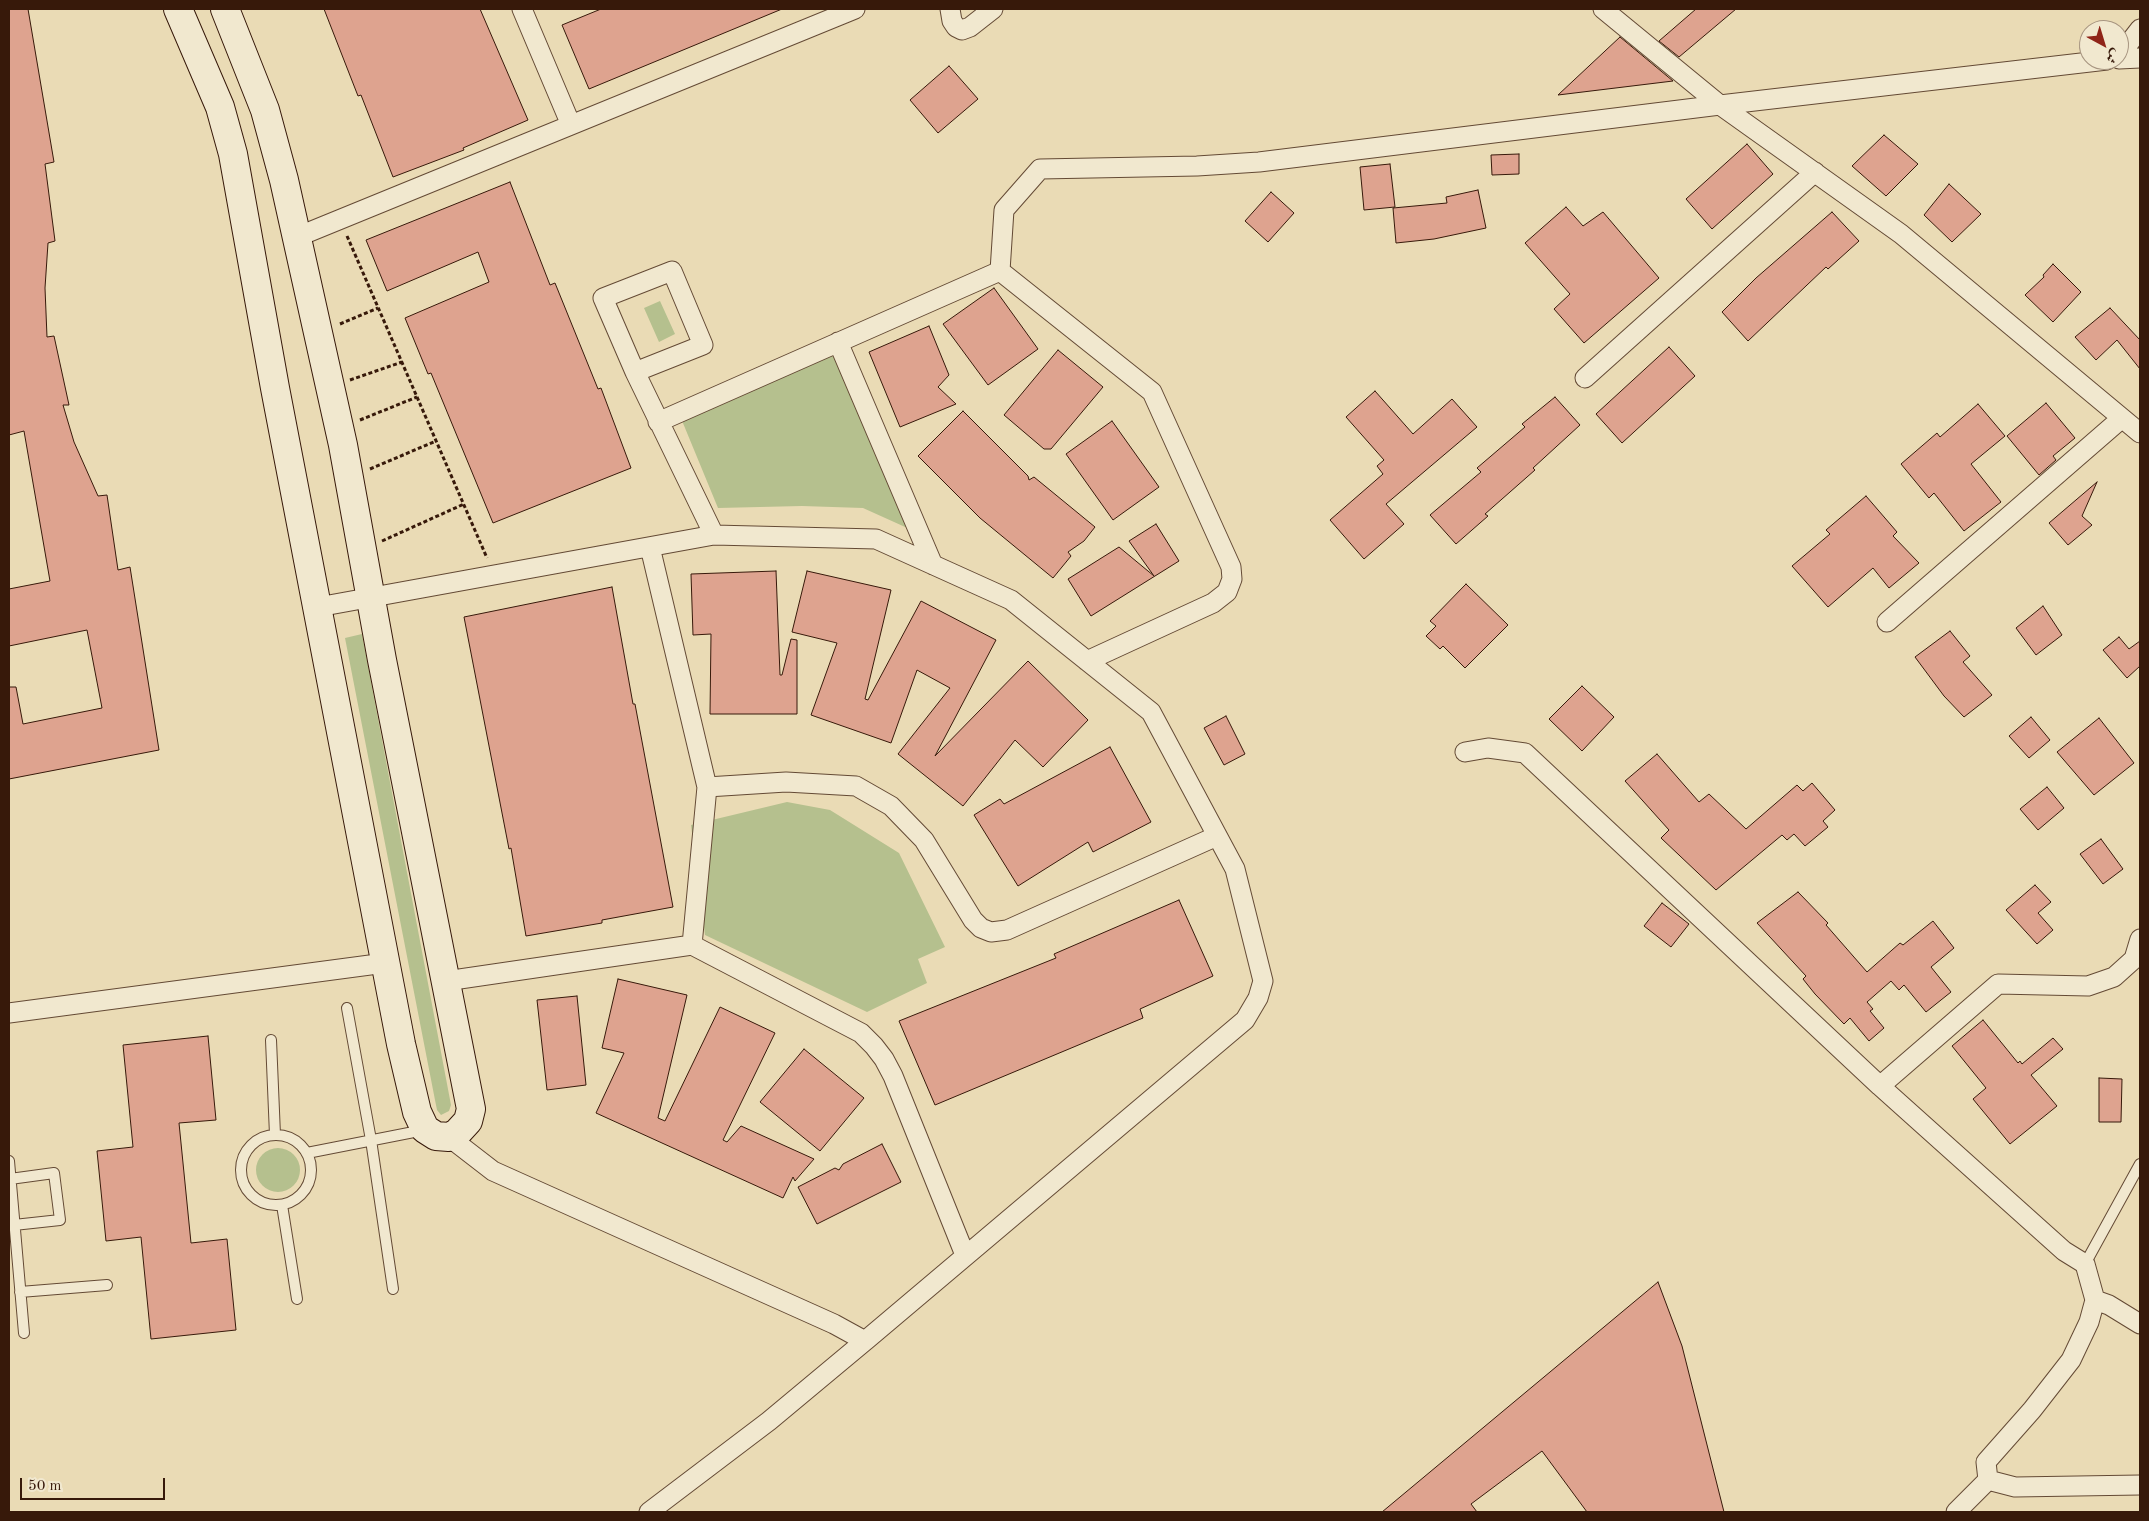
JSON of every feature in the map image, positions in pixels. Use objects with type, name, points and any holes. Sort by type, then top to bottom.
[{"type":"street","points":[[178,9],[220,107],[233,154],[275,388],[385,963],[417,1112],[437,1133],[493,1171],[834,1324],[865,1341]]},
{"type":"street","points":[[224,9],[265,110],[297,237],[343,444],[471,1109],[468,1121],[458,1133],[437,1133]]},
{"type":"street","points":[[522,9],[571,125]]},
{"type":"street","points":[[297,237],[855,9]]},
{"type":"street","points":[[950,9],[952,21],[956,28],[962,30],[970,27],[993,9]]},
{"type":"street","points":[[1603,9],[1720,105],[1901,234],[2140,433]]},
{"type":"street","points":[[2129,44],[2140,29]]},
{"type":"street","points":[[1000,271],[1004,210],[1040,168],[1196,166],[1259,162],[2079,63]]},
{"type":"street","points":[[1585,378],[1815,172]]},
{"type":"street","points":[[635,372],[703,345],[672,271],[603,298],[635,372],[658,422],[714,535]]},
{"type":"street","points":[[658,422],[1000,271]]},
{"type":"street","points":[[1000,271],[1152,392],[1232,567],[1232,579],[1227,592],[1213,603],[1087,661]]},
{"type":"street","points":[[838,342],[933,564]]},
{"type":"street","points":[[1887,622],[2122,418]]},
{"type":"street","points":[[318,607],[714,535],[876,539],[1011,600],[1151,712],[1235,869],[1257,952],[1262,981],[1258,998],[1245,1020],[769,1421],[649,1512]]},
{"type":"street","points":[[650,547],[707,787],[692,945]]},
{"type":"street","points":[[1465,752],[1488,748],[1525,753],[1880,1086],[2064,1251],[2085,1264],[2095,1300],[2089,1322],[2070,1360],[2032,1410],[1986,1462],[1988,1480]]},
{"type":"street","points":[[707,787],[786,782],[856,786],[891,806],[924,840],[973,920],[981,928],[992,932],[1007,930],[1217,836]]},
{"type":"street","points":[[1880,1086],[1998,984],[2088,986],[2114,977],[2134,959],[2140,940]]},
{"type":"street","points":[[446,981],[692,945],[861,1034],[884,1059],[893,1076],[966,1255]]},
{"type":"street","points":[[9,1013],[385,963]]},
{"type":"street","points":[[2095,1300],[2109,1305],[2140,1324]]},
{"type":"street","points":[[1988,1480],[2015,1487],[2140,1485]]},
{"type":"street","points":[[1956,1512],[1988,1480]]},
{"type":"lane","points":[[346,1008],[371,1140],[393,1289]]},
{"type":"lane","points":[[271,1040],[275,1135]]},
{"type":"lane","points":[[307,1153],[371,1140],[437,1133]]},
{"type":"lane","points":[[275,1135],[286,1136],[297,1141],[307,1153],[312,1171],[310,1182],[304,1193],[295,1200],[282,1205],[261,1202],[251,1196],[244,1186],[241,1175],[241,1163],[253,1143],[263,1137],[275,1135]]},
{"type":"lane","points":[[9,1160],[24,1333]]},
{"type":"lane","points":[[2085,1264],[2140,1164]]},
{"type":"lane","points":[[10,1179],[54,1174],[60,1220],[14,1225]]},
{"type":"lane","points":[[282,1205],[298,1299]]},
{"type":"lane","points":[[20,1292],[107,1285]]},
{"type":"path","points":[[340,219],[494,575]]},
{"type":"path","points":[[338,325],[378,308]]},
{"type":"path","points":[[350,380],[402,362]]},
{"type":"path","points":[[358,421],[417,397]]},
{"type":"path","points":[[368,470],[436,441]]},
{"type":"path","points":[[382,542],[464,504]]},
{"type":"green space","points":[[660,301],[675,334],[659,342],[644,308]]},
{"type":"green space","points":[[824,349],[837,360],[914,531],[863,508],[802,506],[718,508],[678,411]]},
{"type":"green space","points":[[362,634],[451,1105],[449,1111],[441,1115],[437,1110],[345,638]]},
{"type":"green space","points":[[787,802],[830,810],[899,853],[945,947],[918,959],[927,983],[867,1012],[705,935],[691,825]]},
{"type":"green space","points":[[274,1148],[282,1148],[294,1154],[300,1170],[294,1186],[282,1192],[274,1192],[262,1186],[256,1174],[256,1166],[262,1154]]},
{"type":"building","points":[[9,9],[28,9],[54,162],[45,164],[55,241],[48,243],[45,288],[47,337],[54,336],[69,405],[63,405],[74,442],[98,496],[107,495],[118,570],[130,567],[159,750],[9,779],[9,687],[16,687],[23,724],[102,708],[87,630],[9,646],[9,589],[50,581],[24,431],[9,435]]},
{"type":"building","points":[[324,9],[480,9],[528,120],[463,148],[464,150],[393,177],[361,95],[358,96]]},
{"type":"building","points":[[601,9],[782,9],[589,89],[562,25]]},
{"type":"building","points":[[1696,9],[1736,9],[1679,57],[1659,41]]},
{"type":"building","points":[[1620,37],[1673,81],[1558,95]]},
{"type":"building","points":[[949,66],[978,99],[938,133],[910,100]]},
{"type":"building","points":[[1884,135],[1918,164],[1886,196],[1852,166]]},
{"type":"building","points":[[1747,144],[1773,174],[1712,229],[1686,199]]},
{"type":"building","points":[[1519,154],[1519,174],[1492,175],[1491,155]]},
{"type":"building","points":[[1390,164],[1395,207],[1364,210],[1360,167]]},
{"type":"building","points":[[510,182],[550,285],[555,283],[598,389],[601,388],[631,468],[493,523],[431,373],[428,374],[405,318],[489,282],[478,252],[387,291],[366,240]]},
{"type":"building","points":[[1949,184],[1981,214],[1952,242],[1924,215]]},
{"type":"building","points":[[1478,190],[1486,228],[1434,239],[1396,243],[1393,208],[1447,203],[1446,197]]},
{"type":"building","points":[[1271,192],[1294,213],[1268,242],[1245,221]]},
{"type":"building","points":[[1566,207],[1583,226],[1603,212],[1659,278],[1584,343],[1554,309],[1570,294],[1525,243]]},
{"type":"building","points":[[1832,212],[1859,241],[1828,269],[1826,267],[1748,341],[1722,312],[1756,278]]},
{"type":"building","points":[[2053,264],[2081,292],[2053,322],[2025,295],[2044,277],[2043,275]]},
{"type":"building","points":[[994,288],[1038,349],[988,385],[943,324]]},
{"type":"building","points":[[2110,308],[2140,340],[2140,369],[2117,340],[2096,360],[2075,337]]},
{"type":"building","points":[[929,326],[949,375],[938,387],[956,404],[900,427],[869,352]]},
{"type":"building","points":[[1669,347],[1695,376],[1622,443],[1596,414]]},
{"type":"building","points":[[1058,350],[1103,387],[1051,449],[1044,449],[1004,415]]},
{"type":"building","points":[[1375,391],[1413,434],[1452,399],[1477,427],[1386,504],[1404,524],[1364,559],[1330,520],[1383,474],[1377,466],[1384,460],[1346,417]]},
{"type":"building","points":[[1555,397],[1580,425],[1533,468],[1535,470],[1485,514],[1488,516],[1456,544],[1430,515],[1481,472],[1477,468],[1525,427],[1522,424]]},
{"type":"building","points":[[2046,403],[2075,438],[2053,456],[2056,460],[2039,475],[2007,436]]},
{"type":"building","points":[[1978,404],[2005,436],[1971,464],[2001,502],[1964,531],[1934,493],[1929,498],[1901,464],[1937,433],[1940,437]]},
{"type":"building","points":[[963,411],[1028,476],[1029,480],[1034,477],[1095,527],[1084,541],[1068,552],[1071,556],[1053,578],[980,518],[918,456]]},
{"type":"building","points":[[1112,421],[1159,487],[1113,520],[1066,454]]},
{"type":"building","points":[[2097,482],[2082,516],[2092,525],[2068,545],[2049,523]]},
{"type":"building","points":[[1866,496],[1897,532],[1893,536],[1919,563],[1889,588],[1873,568],[1828,607],[1792,566],[1830,534],[1826,530]]},
{"type":"building","points":[[1156,524],[1179,561],[1091,616],[1068,579],[1119,547],[1154,576],[1129,541]]},
{"type":"building","points":[[776,571],[780,675],[782,675],[791,639],[797,640],[797,714],[710,714],[711,634],[693,635],[691,574]]},
{"type":"building","points":[[807,571],[891,590],[865,699],[868,700],[921,601],[996,640],[935,756],[1028,661],[1088,720],[1043,767],[1015,740],[963,806],[898,754],[950,688],[917,670],[891,743],[811,715],[837,643],[792,632]]},
{"type":"building","points":[[1466,584],[1508,625],[1465,668],[1443,646],[1440,649],[1426,636],[1436,626],[1430,621]]},
{"type":"building","points":[[612,587],[673,907],[602,920],[602,923],[526,936],[511,848],[509,849],[464,617]]},
{"type":"building","points":[[2043,606],[2062,635],[2036,655],[2016,628]]},
{"type":"building","points":[[1950,631],[1970,656],[1963,662],[1992,695],[1964,717],[1944,696],[1915,657]]},
{"type":"building","points":[[2119,637],[2129,649],[2140,641],[2140,666],[2127,678],[2103,650]]},
{"type":"building","points":[[1582,686],[1614,717],[1582,751],[1549,719]]},
{"type":"building","points":[[1226,716],[1245,754],[1224,765],[1204,728]]},
{"type":"building","points":[[2031,717],[2050,740],[2029,758],[2009,736]]},
{"type":"building","points":[[2099,718],[2134,763],[2094,795],[2057,752]]},
{"type":"building","points":[[1110,747],[1151,822],[1093,852],[1088,842],[1018,886],[974,815],[1000,799],[1004,804]]},
{"type":"building","points":[[1657,754],[1699,802],[1709,794],[1746,829],[1797,785],[1803,791],[1812,783],[1835,810],[1823,821],[1828,827],[1805,846],[1794,834],[1787,840],[1782,835],[1716,890],[1661,838],[1669,830],[1625,781]]},
{"type":"building","points":[[2047,787],[2064,808],[2038,830],[2020,809]]},
{"type":"building","points":[[2101,839],[2123,869],[2103,884],[2080,854]]},
{"type":"building","points":[[2035,885],[2051,902],[2038,913],[2053,930],[2037,944],[2006,910]]},
{"type":"building","points":[[1798,892],[1828,923],[1826,925],[1867,972],[1900,943],[1903,945],[1933,921],[1954,948],[1931,967],[1951,992],[1926,1012],[1904,985],[1899,990],[1891,981],[1867,1002],[1873,1009],[1870,1011],[1884,1028],[1869,1041],[1850,1018],[1844,1024],[1815,994],[1803,979],[1806,976],[1757,923]]},
{"type":"building","points":[[1179,900],[1213,976],[1140,1009],[1143,1018],[935,1105],[899,1021],[1056,958],[1054,954]]},
{"type":"building","points":[[1662,903],[1689,924],[1671,947],[1644,926]]},
{"type":"building","points":[[618,979],[687,995],[658,1118],[665,1121],[720,1007],[775,1033],[723,1140],[727,1142],[741,1126],[814,1159],[795,1181],[793,1177],[783,1198],[596,1113],[624,1053],[602,1048]]},
{"type":"building","points":[[577,996],[586,1085],[547,1090],[537,1000]]},
{"type":"building","points":[[1983,1020],[2018,1063],[2020,1061],[2022,1064],[2053,1038],[2063,1049],[2031,1075],[2057,1106],[2010,1144],[1973,1099],[1986,1088],[1952,1046]]},
{"type":"building","points":[[208,1036],[216,1120],[179,1123],[191,1243],[227,1239],[236,1330],[151,1339],[141,1237],[106,1241],[97,1151],[133,1147],[123,1045]]},
{"type":"building","points":[[804,1049],[864,1098],[820,1151],[760,1102]]},
{"type":"building","points":[[2099,1078],[2122,1079],[2121,1122],[2099,1122]]},
{"type":"building","points":[[882,1144],[901,1182],[817,1224],[798,1187],[835,1168],[839,1170],[843,1164]]},
{"type":"building","points":[[1658,1282],[1682,1346],[1724,1512],[1587,1512],[1542,1451],[1471,1504],[1477,1512],[1382,1512]]}]
